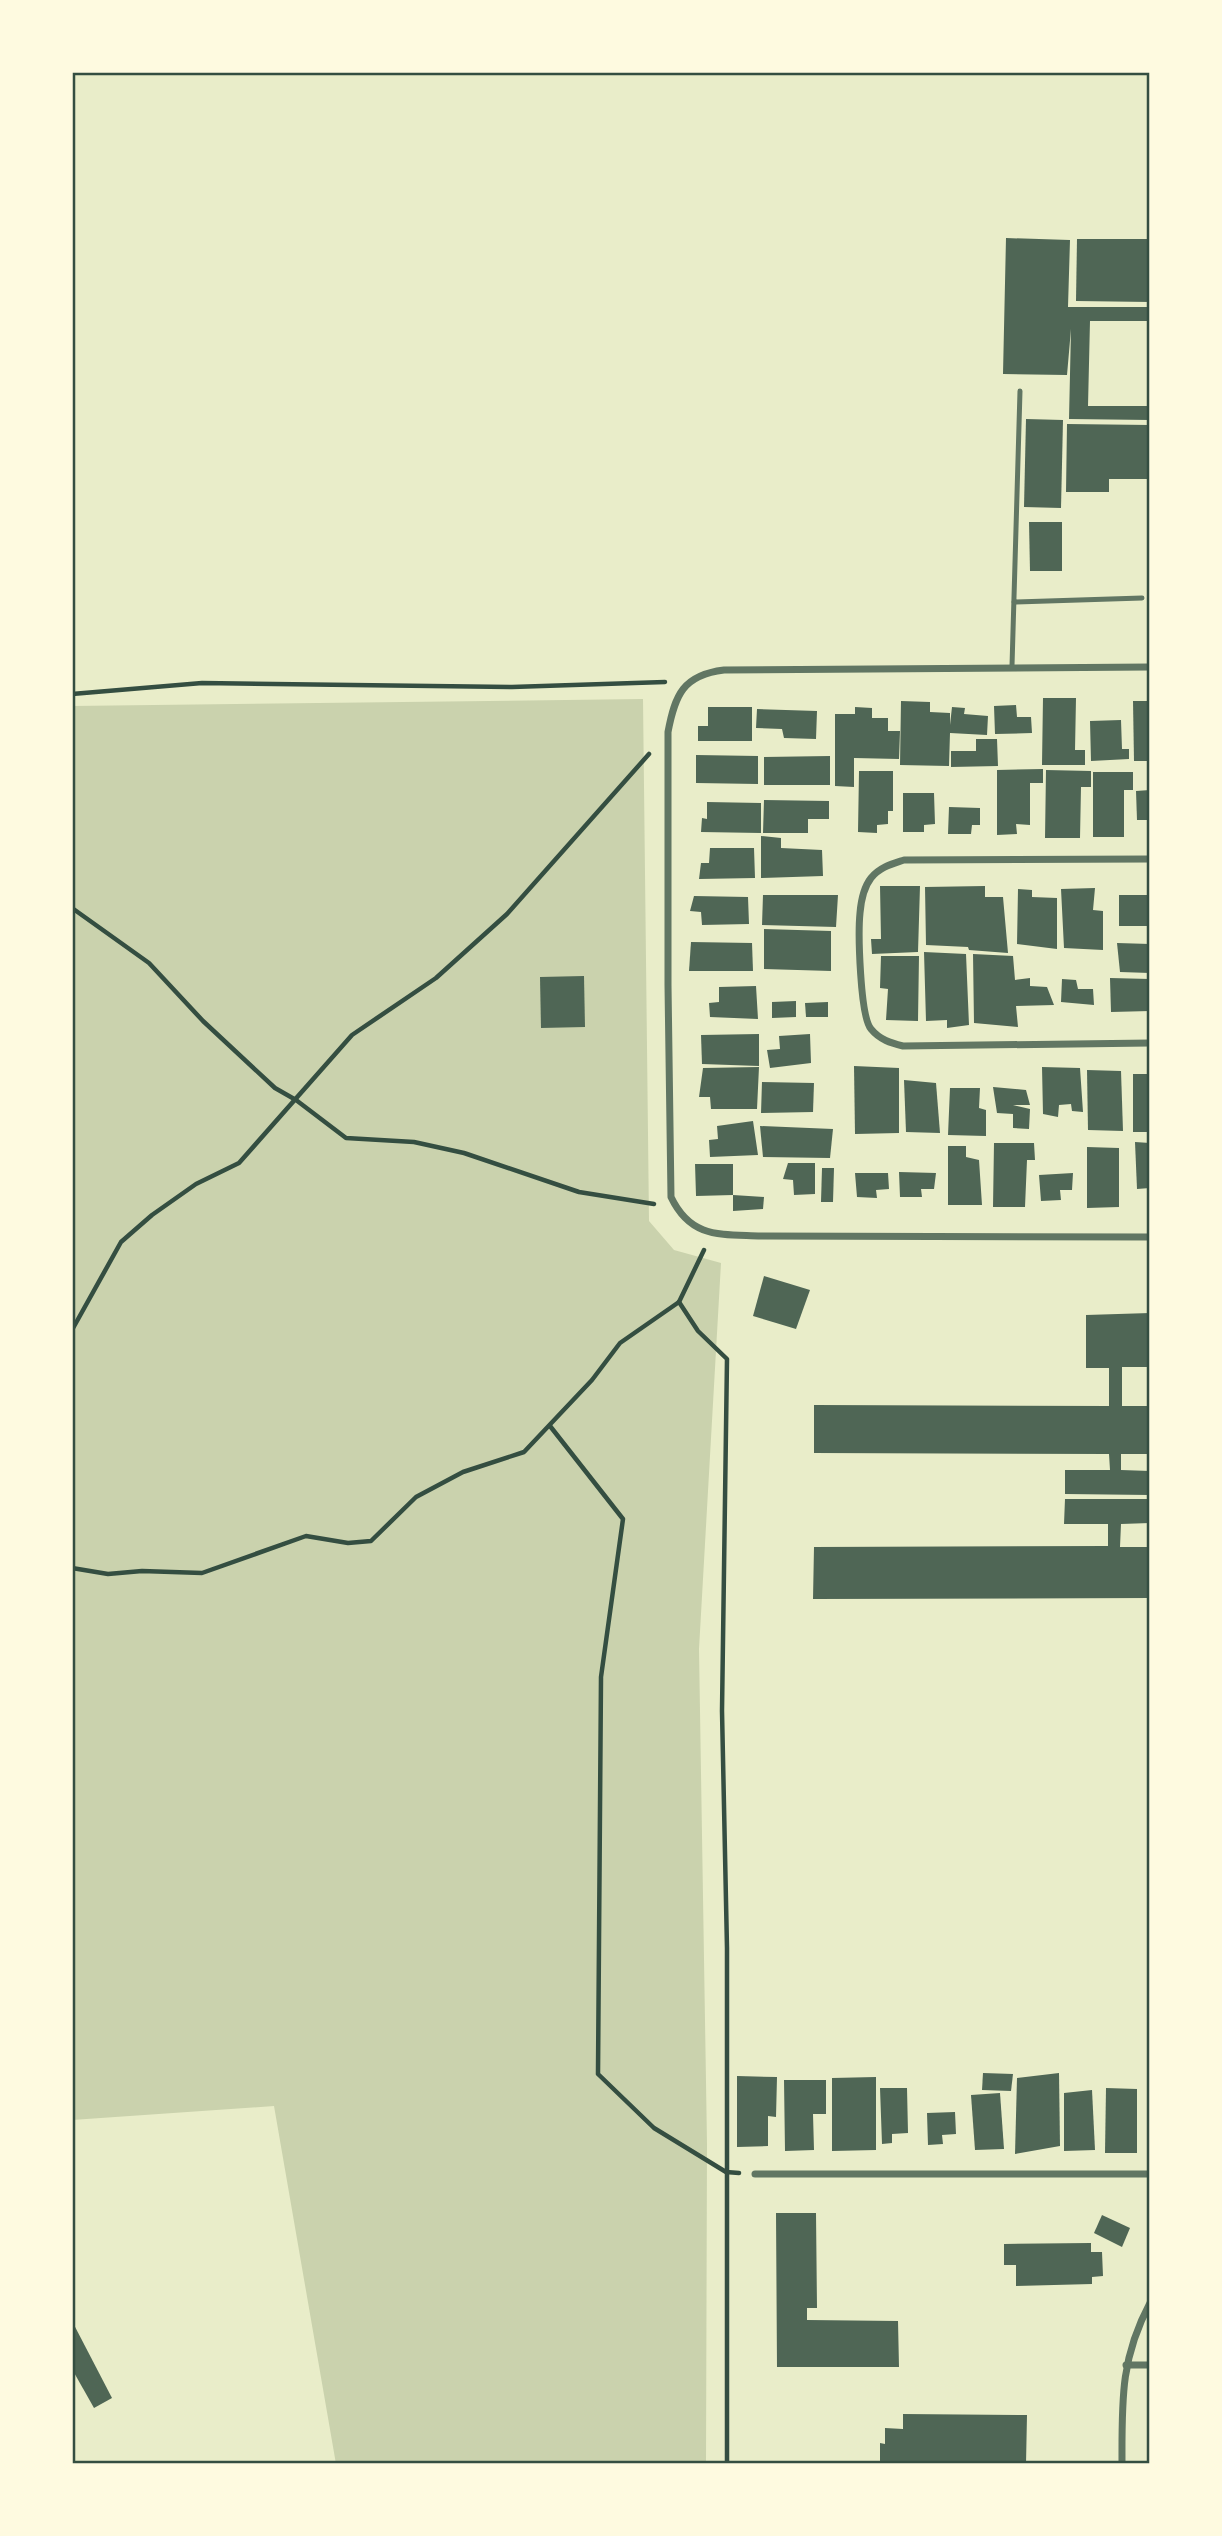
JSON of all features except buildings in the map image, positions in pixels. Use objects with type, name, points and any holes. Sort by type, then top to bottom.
[{"type":"street","points":[[1150,667],[724,670],[702,674],[684,687],[673,705],[668,732],[671,1197],[687,1220],[700,1230],[711,1233],[775,1236],[1150,1237]]},
{"type":"street","points":[[1150,859],[904,860],[884,867],[871,878],[863,892],[860,914],[863,1013],[870,1029],[887,1042],[903,1046],[1150,1043]]},
{"type":"street","points":[[755,2174],[1150,2174]]},
{"type":"street","points":[[1122,2464],[1122,2401],[1126,2365],[1137,2327],[1150,2303]]},
{"type":"street","points":[[1126,2365],[1150,2365]]},
{"type":"lane","points":[[1012,666],[1020,391]]},
{"type":"lane","points":[[1014,602],[1142,598]]},
{"type":"path","points":[[72,694],[202,683],[512,687],[663,681],[684,687]]},
{"type":"path","points":[[72,1331],[121,1242],[152,1215],[196,1184],[239,1163],[352,1035],[436,978],[507,914],[668,732]]},
{"type":"path","points":[[72,908],[149,963],[203,1021],[275,1088],[296,1100],[346,1138],[414,1142],[464,1153],[579,1192],[676,1207]]},
{"type":"path","points":[[72,1568],[108,1574],[202,1573],[306,1536],[348,1543],[371,1541],[416,1497],[463,1472],[524,1452],[592,1380],[620,1343],[679,1302],[711,1233]]},
{"type":"path","points":[[679,1302],[698,1331],[727,1359],[722,1711],[727,1948],[727,2464]]},
{"type":"path","points":[[550,1426],[623,1519],[601,1677],[598,2074],[654,2128],[726,2172],[755,2174]]},
{"type":"green space","points":[[643,699],[649,1221],[674,1250],[721,1263],[699,1649],[707,2144],[706,2464],[336,2464],[274,2106],[72,2120],[72,706]]}]
